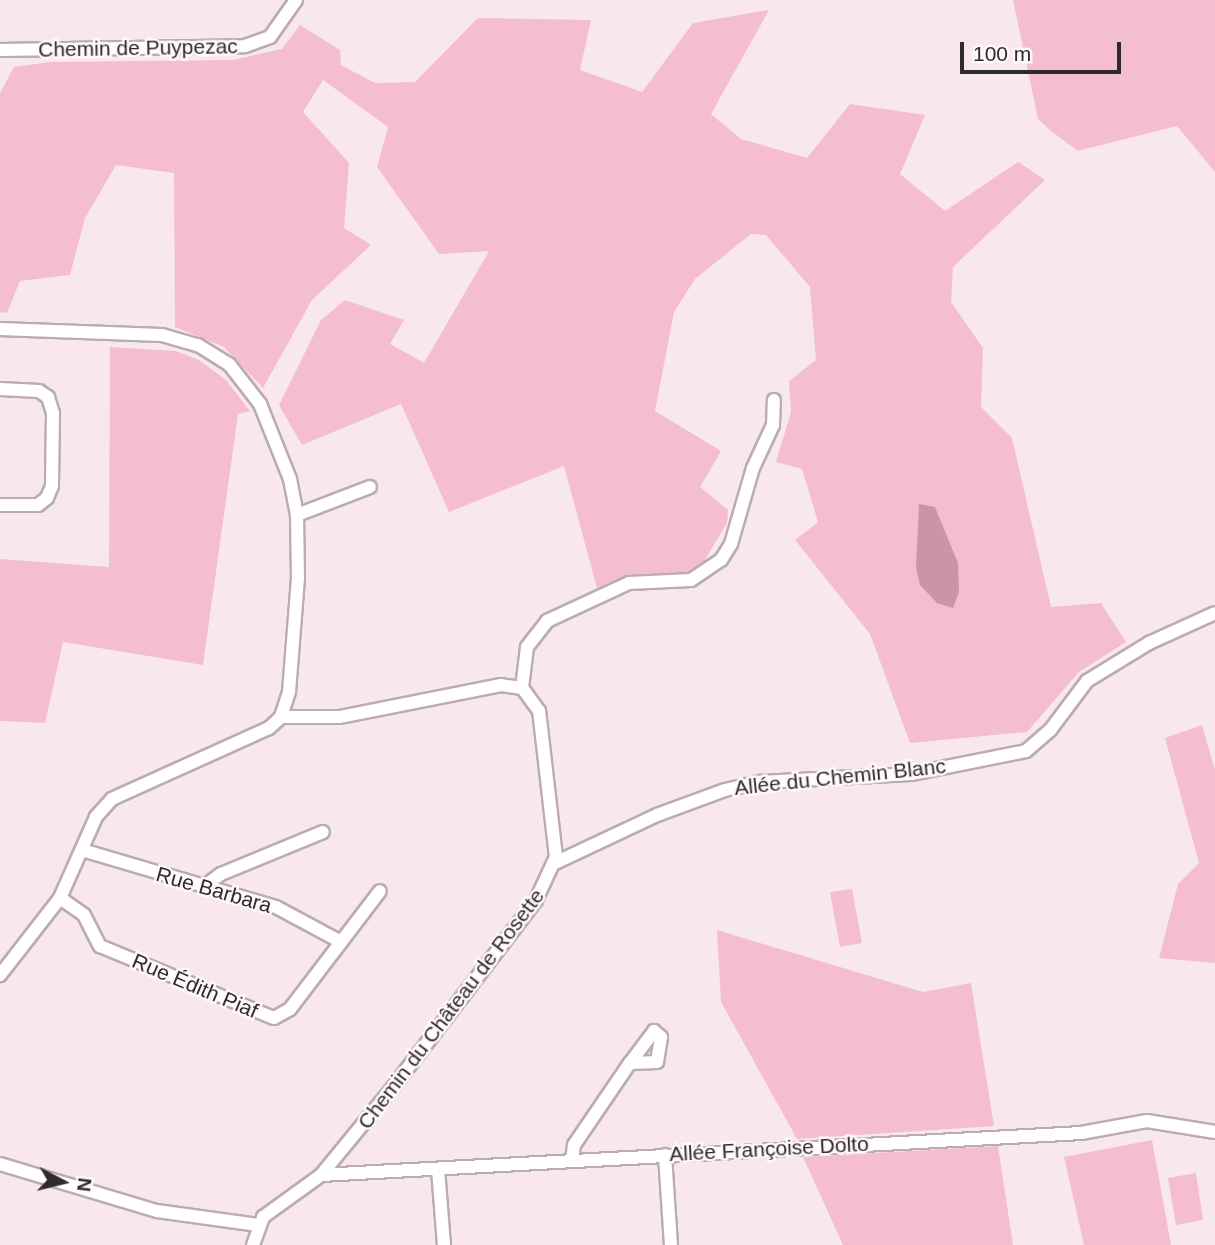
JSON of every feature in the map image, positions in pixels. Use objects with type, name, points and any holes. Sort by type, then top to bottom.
[{"type":"street","name":"Chemin de Puypezac","points":[[0,50],[245,46],[270,37],[296,0]]},
{"type":"street","points":[[0,329],[162,335],[198,345],[229,364],[260,404],[290,479],[297,515],[289,692],[281,717],[269,728],[112,799],[96,817],[60,898],[0,975]]},
{"type":"street","points":[[0,389],[39,391],[48,397],[53,413],[52,486],[47,498],[38,505],[0,505]]},
{"type":"street","points":[[281,717],[339,717],[501,685],[522,688],[527,647],[547,621],[629,583],[691,580],[721,560],[731,544],[753,468],[773,425],[774,400]]},
{"type":"street","points":[[297,515],[370,487]]},
{"type":"street","name":"Allée du Chemin Blanc","points":[[555,863],[657,815],[725,790],[761,782],[911,774],[1026,751],[1052,729],[1087,681],[1149,643],[1215,613]]},
{"type":"street","name":"Chemin du Château de Rosette","points":[[258,1225],[263,1217],[321,1175],[507,939],[548,880],[555,863],[556,835],[539,711],[522,688]]},
{"type":"street","points":[[203,887],[221,874],[323,832]]},
{"type":"street","name":"Rue Barbara","points":[[82,850],[275,907],[341,942]]},
{"type":"street","name":"Rue Édith Piaf","points":[[60,898],[84,915],[100,946],[274,1018],[290,1009],[380,891]]},
{"type":"street","points":[[572,1161],[574,1145],[630,1063]]},
{"type":"street","name":"Allée Françoise Dolto","points":[[321,1175],[1081,1133],[1147,1121],[1215,1132]]},
{"type":"street","points":[[666,1155],[671,1245]]},
{"type":"street","points":[[0,1164],[158,1211],[258,1225],[253,1245]]},
{"type":"street","points":[[438,1169],[444,1245]]},
{"type":"shaded area","points":[[1013,0],[1215,0],[1215,172],[1177,126],[1078,151],[1051,131],[1038,119]]},
{"type":"shaded area","points":[[769,10],[711,114],[741,139],[807,158],[850,104],[925,115],[900,174],[945,211],[1018,162],[1045,180],[953,267],[951,302],[983,348],[981,407],[1012,438],[1051,607],[1101,603],[1126,642],[1079,672],[1027,732],[910,743],[870,634],[795,540],[818,522],[802,469],[776,462],[791,412],[789,381],[816,360],[810,287],[766,235],[751,234],[695,279],[674,312],[655,411],[721,451],[700,487],[728,510],[727,523],[702,565],[692,572],[629,575],[597,588],[564,466],[449,512],[401,404],[302,445],[279,405],[321,320],[345,300],[404,320],[390,344],[424,363],[489,251],[439,254],[377,167],[388,127],[323,80],[303,112],[349,163],[344,228],[371,245],[312,300],[263,388],[224,347],[175,327],[174,173],[116,165],[85,218],[70,275],[20,281],[7,313],[0,312],[0,93],[14,67],[50,62],[233,60],[282,49],[300,25],[340,50],[341,65],[375,83],[415,82],[478,18],[591,20],[580,70],[642,92],[693,23]]},
{"type":"shaded area","points":[[110,347],[176,351],[199,360],[226,380],[250,411],[238,414],[203,665],[63,642],[45,723],[0,721],[0,559],[109,567]]},
{"type":"shaded area","points":[[919,504],[935,507],[958,563],[959,592],[953,608],[937,603],[920,585],[916,568]]},
{"type":"shaded area","points":[[1202,725],[1215,770],[1215,963],[1159,958],[1178,884],[1199,863],[1165,738]]},
{"type":"shaded area","points":[[852,889],[862,943],[840,947],[830,892]]},
{"type":"shaded area","points":[[717,930],[923,992],[971,983],[994,1126],[797,1139],[721,1002]]},
{"type":"shaded area","points":[[1152,1140],[1171,1245],[1084,1245],[1064,1157]]},
{"type":"shaded area","points":[[998,1146],[1013,1245],[843,1245],[803,1157]]},
{"type":"shaded area","points":[[1196,1173],[1203,1220],[1176,1225],[1168,1178]]}]
